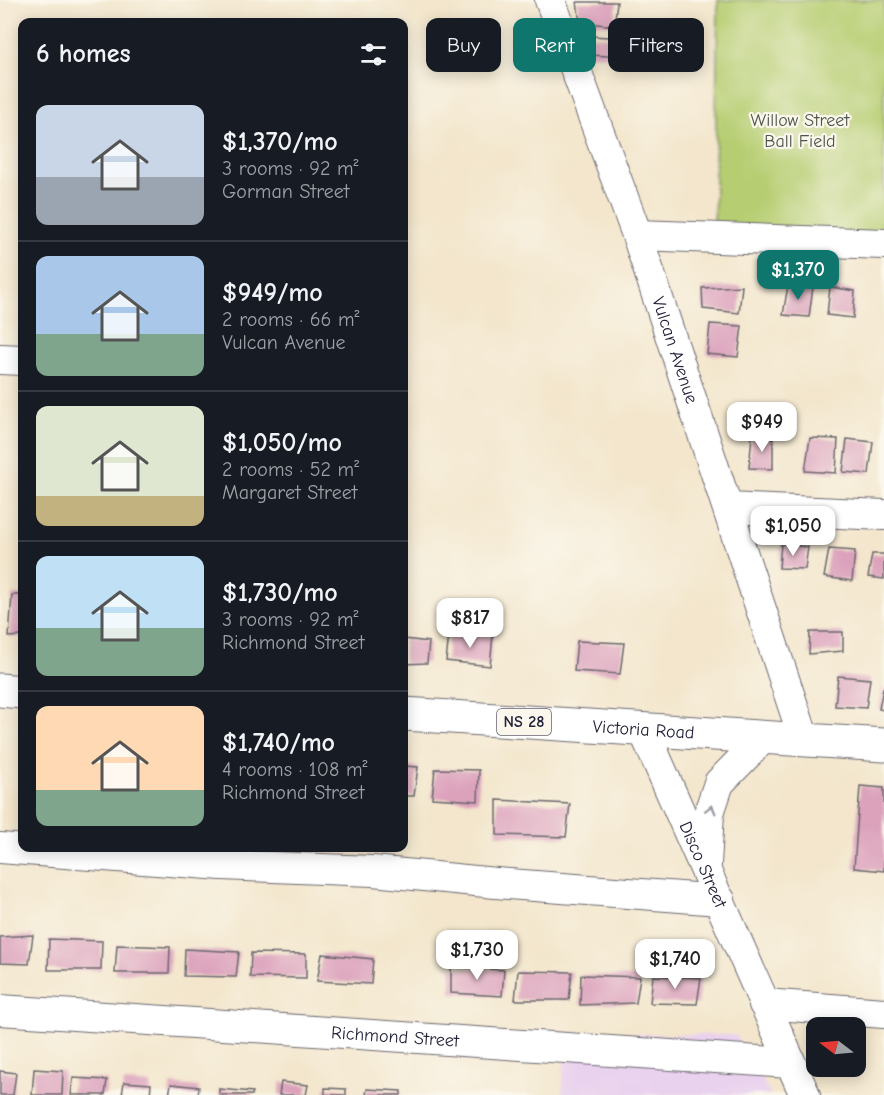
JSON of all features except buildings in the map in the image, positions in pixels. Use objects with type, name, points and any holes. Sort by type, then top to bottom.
[{"type":"main road","points":[[0,690],[18,692]]},
{"type":"main road","name":"Victoria Road","points":[[408,714],[884,745]]},
{"type":"street","name":"Vulcan Avenue","points":[[550,0],[637,235],[804,739]]},
{"type":"street","points":[[637,235],[884,244]]},
{"type":"street","points":[[0,359],[18,360]]},
{"type":"street","points":[[728,508],[884,515]]},
{"type":"street","name":"Disco Street","points":[[644,730],[805,1095]]},
{"type":"street","points":[[705,867],[709,813],[719,783],[764,737]]},
{"type":"street","points":[[0,848],[18,849]]},
{"type":"street","points":[[52,852],[222,865],[373,871],[496,884],[720,900]]},
{"type":"street","points":[[764,1004],[884,1013]]},
{"type":"street","name":"Richmond Street","points":[[0,1010],[790,1063]]},
{"type":"shaded area","points":[[566,1034],[736,1035],[771,1095],[562,1095]]},
{"type":"green space","name":"Willow Street Ball Field","points":[[718,0],[884,0],[884,244],[714,238]]}]
